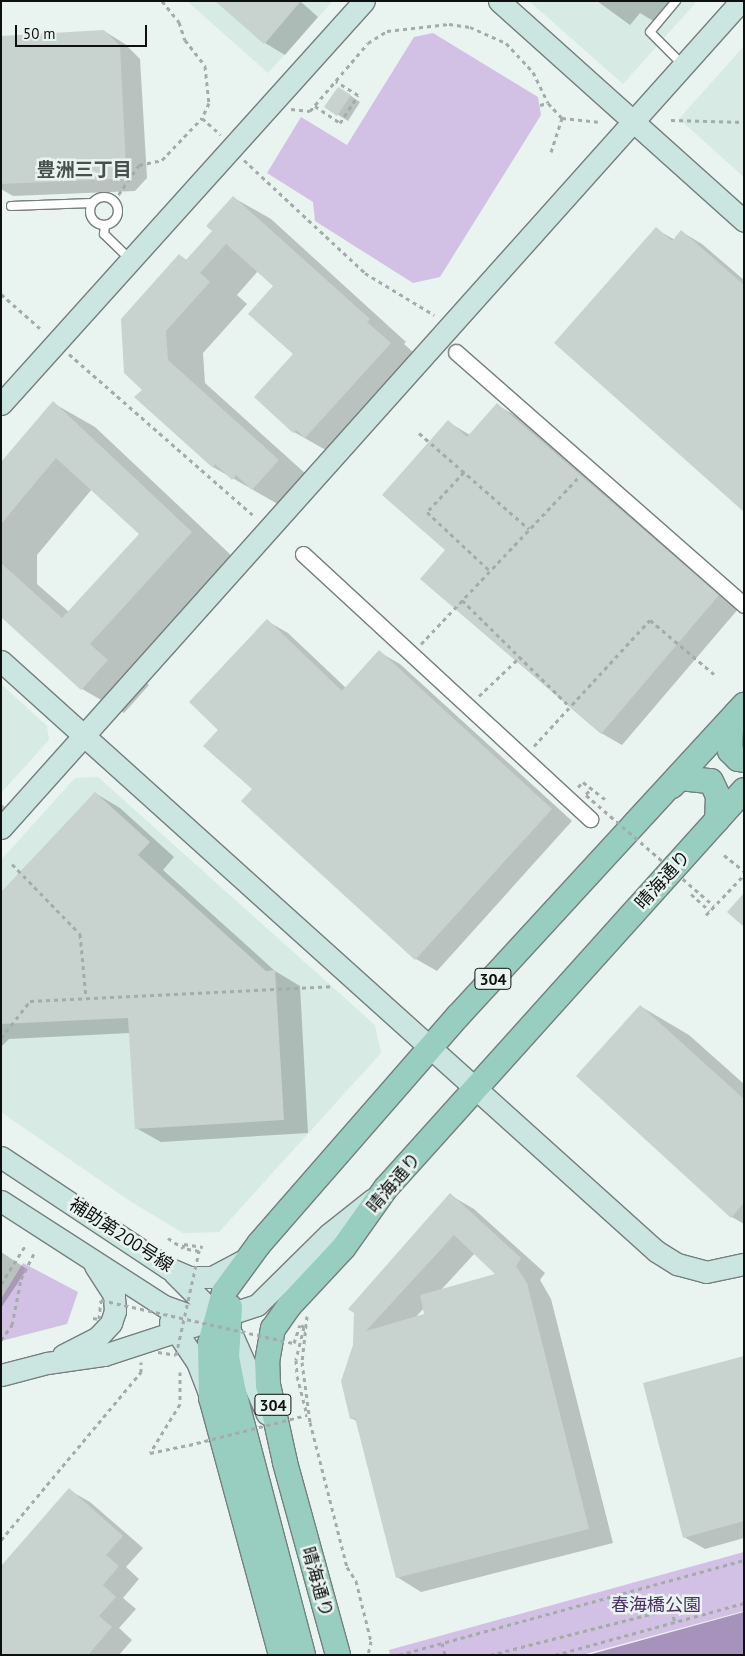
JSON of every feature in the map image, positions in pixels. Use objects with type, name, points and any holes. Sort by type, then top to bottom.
[{"type":"main road","points":[[741,708],[731,726],[729,744],[734,756],[744,760]]},
{"type":"main road","name":"晴海通り","points":[[281,1655],[211,1398],[209,1359],[224,1292],[248,1258],[431,1048],[672,786],[741,708]]},
{"type":"main road","points":[[672,786],[680,778],[711,781],[718,796],[717,820]]},
{"type":"main road","name":"晴海通り","points":[[338,1655],[285,1462],[267,1374],[273,1329],[290,1305],[344,1247],[386,1188],[744,790]]},
{"type":"main road","name":"晴海通り","points":[[219,1320],[234,1392],[304,1655]]},
{"type":"street","points":[[1,404],[364,1]]},
{"type":"street","points":[[498,1],[744,221]]},
{"type":"street","points":[[1,828],[82,735],[741,1]]},
{"type":"street","points":[[456,352],[744,604]]},
{"type":"street","points":[[303,554],[590,819]]},
{"type":"street","points":[[1,662],[666,1258],[706,1272],[744,1264]]},
{"type":"street","name":"補助第200号線","points":[[1,1157],[168,1268],[189,1277],[212,1277],[248,1258]]},
{"type":"street","points":[[1,1375],[47,1363],[104,1355],[181,1326],[219,1320],[266,1299],[329,1234],[386,1188]]},
{"type":"street","name":"補助第200号線","points":[[1,1201],[86,1256],[182,1314],[219,1320]]},
{"type":"street","points":[[47,1363],[98,1337],[111,1323],[115,1311],[114,1295],[86,1256]]},
{"type":"street","points":[[168,1268],[219,1320],[249,1368],[285,1462]]},
{"type":"street","points":[[149,1295],[181,1326],[211,1398]]},
{"type":"lane","points":[[676,1],[650,32],[683,65]]},
{"type":"lane","points":[[11,206],[92,203],[100,197],[114,200],[118,214],[113,222],[104,225],[92,220],[90,211],[92,203]]},
{"type":"lane","points":[[104,225],[104,234],[131,260]]},
{"type":"path","points":[[114,200],[139,165],[162,160],[202,118],[209,103],[205,66],[185,40],[178,22],[162,1]]},
{"type":"path","points":[[288,108],[310,111],[368,43],[386,31],[449,24],[470,27],[506,43],[533,72],[548,103],[562,118],[598,122]]},
{"type":"path","points":[[315,106],[340,123],[358,95],[336,81]]},
{"type":"path","points":[[540,106],[548,103]]},
{"type":"path","points":[[202,118],[221,135]]},
{"type":"path","points":[[551,152],[562,118]]},
{"type":"path","points":[[671,120],[744,122]]},
{"type":"path","points":[[243,159],[312,227],[365,273],[434,315]]},
{"type":"path","points":[[1,294],[45,332]]},
{"type":"path","points":[[69,353],[255,517]]},
{"type":"path","points":[[419,433],[529,529]]},
{"type":"path","points":[[411,654],[587,468]]},
{"type":"path","points":[[464,472],[427,512],[490,571]]},
{"type":"path","points":[[462,600],[570,707]]},
{"type":"path","points":[[523,758],[650,620],[715,675]]},
{"type":"path","points":[[468,706],[520,657]]},
{"type":"path","points":[[583,782],[606,800]]},
{"type":"path","points":[[592,788],[586,794],[714,906]]},
{"type":"path","points":[[724,855],[744,871]]},
{"type":"path","points":[[12,864],[80,934],[86,998]]},
{"type":"path","points":[[690,894],[711,910],[706,915],[714,906],[744,875]]},
{"type":"path","points":[[1,1038],[30,1001],[334,986]]},
{"type":"path","points":[[158,1352],[176,1355],[199,1250],[183,1248],[168,1238]]},
{"type":"path","points":[[183,1248],[184,1244],[202,1247]]},
{"type":"path","points":[[1,1284],[25,1246]]},
{"type":"path","points":[[1,1340],[12,1325],[21,1279],[35,1252]]},
{"type":"path","points":[[93,1318],[99,1319],[101,1300],[181,1326],[294,1343],[300,1325],[304,1326],[296,1360],[307,1415],[150,1453],[180,1404],[180,1369]]},
{"type":"path","points":[[308,1311],[302,1362],[310,1422],[347,1566],[356,1581],[371,1641],[368,1655]]},
{"type":"path","points":[[1,1540],[141,1372],[141,1355]]},
{"type":"path","points":[[296,1360],[302,1362]]},
{"type":"path","points":[[399,1655],[744,1560]]},
{"type":"path","points":[[555,1655],[744,1603]]},
{"type":"path","points":[[490,1655],[671,1609],[675,1622]]},
{"type":"path","points":[[442,1643],[445,1655]]},
{"type":"shaded area","points":[[187,1],[333,1],[268,73]]},
{"type":"shaded area","points":[[529,1],[697,1],[623,84]]},
{"type":"shaded area","points":[[744,46],[744,177],[679,119]]},
{"type":"shaded area","points":[[1,684],[47,726],[49,740],[1,793]]},
{"type":"shaded area","points":[[98,777],[375,1025],[381,1053],[219,1232],[183,1233],[130,1201],[1,1112],[1,860],[75,778]]},
{"type":"shaded area","points":[[744,1612],[744,1655],[588,1655]]},
{"type":"green space","points":[[433,33],[538,97],[541,115],[440,277],[413,283],[315,221],[313,202],[267,173],[301,117],[347,145],[414,37]]},
{"type":"green space","points":[[23,1263],[78,1292],[67,1324],[1,1341],[1,1299]]},
{"type":"green space","name":"春海橋公園","points":[[744,1552],[744,1611],[582,1655],[390,1655],[389,1650]]},
{"type":"building","points":[[215,1],[301,1],[264,44]]},
{"type":"building","points":[[104,30],[120,46],[126,166],[114,179],[1,184],[1,36]]},
{"type":"building","points":[[338,87],[351,95],[337,116],[324,107]]},
{"type":"building","points":[[233,196],[370,319],[367,322],[391,343],[305,438],[296,430],[293,433],[254,397],[293,354],[248,314],[273,286],[226,244],[200,273],[210,282],[166,331],[168,360],[279,460],[252,490],[236,475],[232,480],[215,464],[213,468],[134,397],[142,390],[124,373],[121,319],[179,254],[186,260],[212,231],[206,226]]},
{"type":"building","points":[[656,227],[672,241],[681,230],[744,285],[744,512],[554,343]]},
{"type":"building","points":[[53,401],[192,532],[90,644],[108,660],[81,690],[1,617],[1,563],[62,618],[139,534],[56,458],[1,524],[1,462]]},
{"type":"building","points":[[497,403],[719,595],[601,734],[420,579],[445,550],[382,495],[448,420],[467,437]]},
{"type":"building","points":[[267,619],[342,691],[379,650],[552,809],[415,960],[241,801],[252,789],[203,746],[218,730],[189,702]]},
{"type":"building","points":[[95,792],[150,842],[138,855],[266,971],[275,970],[284,1120],[135,1129],[128,1018],[1,1024],[1,892]]},
{"type":"building","points":[[744,893],[744,927],[727,912]]},
{"type":"building","points":[[640,1005],[744,1099],[744,1203],[731,1218],[576,1076]]},
{"type":"building","points":[[450,1193],[521,1258],[516,1266],[527,1283],[589,1529],[396,1578],[355,1418],[350,1419],[341,1381],[353,1345],[354,1313],[348,1309]],"holes":[[[454,1235],[495,1274],[420,1295],[424,1314],[366,1331]]]},
{"type":"building","points":[[744,1356],[744,1521],[683,1538],[643,1383]]},
{"type":"building","points":[[69,1488],[123,1536],[106,1555],[119,1566],[103,1585],[116,1597],[99,1616],[112,1627],[88,1655],[1,1655],[1,1566]]},
{"type":"district","name":"豊洲三丁目","points":[[84,170]]}]
